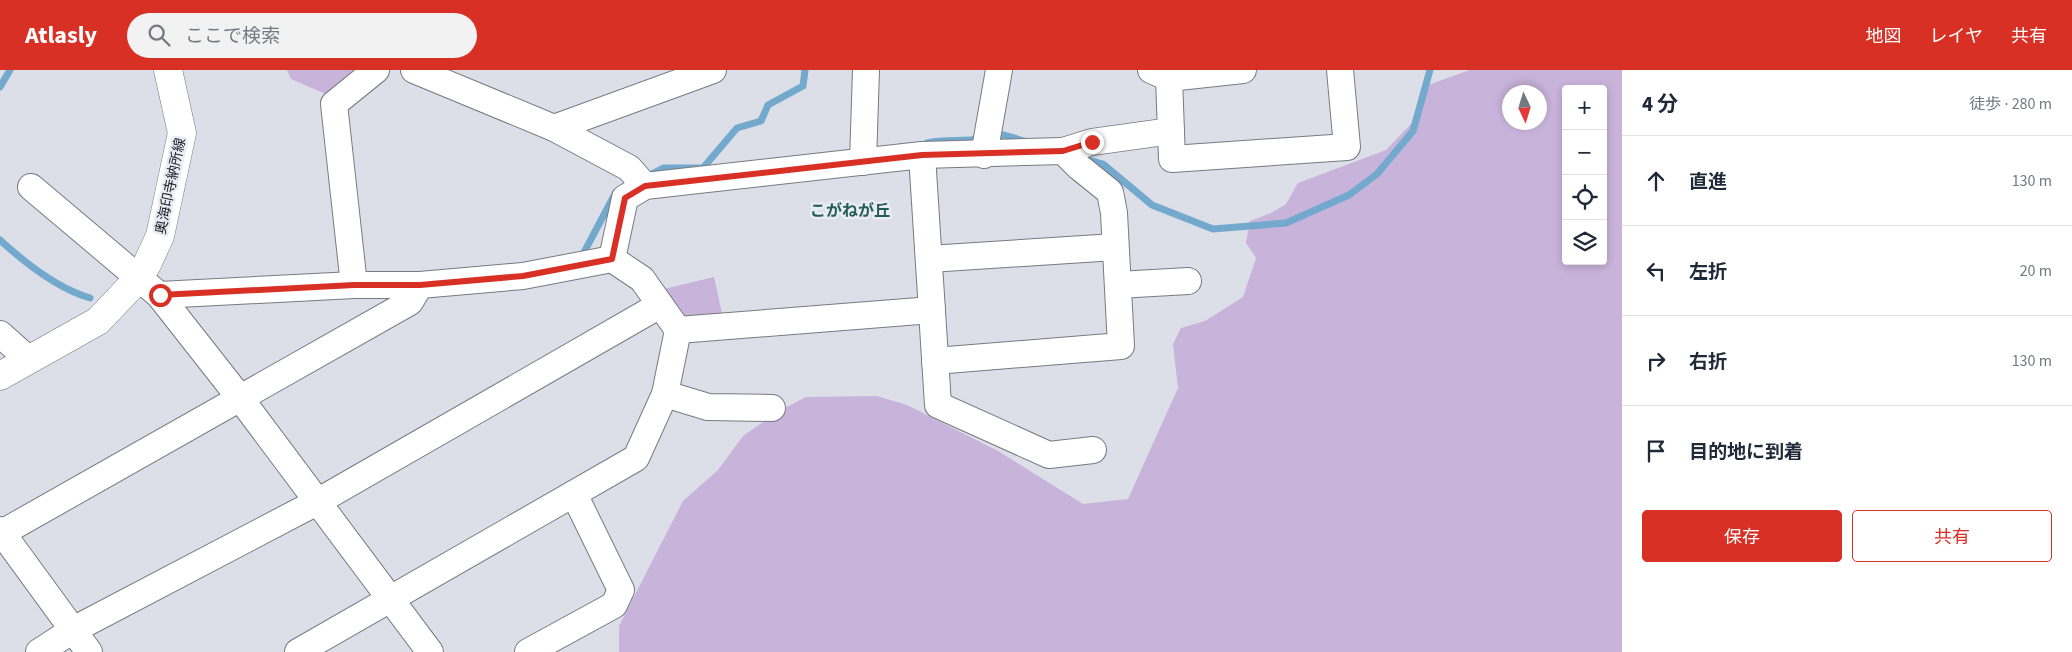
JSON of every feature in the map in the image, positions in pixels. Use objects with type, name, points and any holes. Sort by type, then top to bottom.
[{"type":"main road","name":"奥海印寺納所線","points":[[0,376],[98,320],[149,287],[182,133],[168,70]]},
{"type":"street","points":[[354,285],[334,104],[376,70]]},
{"type":"street","points":[[414,70],[554,128],[629,168],[641,182]]},
{"type":"street","points":[[554,128],[712,70]]},
{"type":"street","points":[[863,156],[866,70]]},
{"type":"street","points":[[986,145],[999,70]]},
{"type":"street","points":[[1243,70],[1160,74],[1172,131],[1172,159],[1347,147],[1340,70]]},
{"type":"street","points":[[1071,159],[1092,142],[1172,131]]},
{"type":"street","points":[[612,259],[625,198],[641,182],[863,156],[922,155],[986,145],[1071,159],[1110,192],[1114,213],[1121,346],[935,361]]},
{"type":"street","points":[[922,155],[938,405],[1049,455],[1093,450]]},
{"type":"street","points":[[31,187],[149,287],[240,398],[425,650]]},
{"type":"street","points":[[929,259],[1115,247]]},
{"type":"street","points":[[149,287],[420,285],[523,276],[612,259],[642,279],[678,330],[665,394],[636,458],[298,652]]},
{"type":"street","points":[[1118,285],[1188,281]]},
{"type":"street","points":[[89,652],[1,532],[410,302],[420,285]]},
{"type":"street","points":[[39,652],[73,630],[317,502],[660,305]]},
{"type":"street","points":[[678,330],[932,310]]},
{"type":"street","points":[[0,334],[29,360]]},
{"type":"street","points":[[665,394],[708,406],[772,408]]},
{"type":"street","points":[[528,652],[555,646],[614,605],[621,590],[574,494]]},
{"type":"shaded area","points":[[287,70],[360,70],[330,96],[291,79]]},
{"type":"shaded area","points":[[1470,70],[1622,70],[1622,652],[619,652],[619,626],[683,501],[718,470],[743,436],[779,411],[806,397],[877,396],[907,405],[998,451],[1083,504],[1128,499],[1178,388],[1173,344],[1181,328],[1205,321],[1243,297],[1256,258],[1246,243],[1250,221],[1271,213],[1286,204],[1298,183],[1386,150],[1414,121],[1428,85]]},
{"type":"shaded area","points":[[714,277],[723,318],[683,319],[660,290]]},
{"type":"waterway","points":[[0,87],[10,70]]},
{"type":"waterway","points":[[650,175],[664,168],[703,168],[737,128],[761,121],[768,105],[803,86],[805,70]]},
{"type":"waterway","points":[[1085,159],[1103,164],[1152,205],[1213,229],[1286,223],[1349,195],[1377,174],[1413,131],[1430,70]]},
{"type":"waterway","points":[[991,137],[1004,135],[1027,142]]},
{"type":"waterway","points":[[927,143],[981,139]]},
{"type":"waterway","points":[[581,258],[616,192]]},
{"type":"waterway","points":[[0,240],[42,274],[66,288],[90,298]]},
{"type":"district","name":"こがねが丘","points":[[850,210]]},
{"type":"route","points":[[160,295],[354,285],[420,285],[523,276],[612,259],[625,198],[645,186],[922,155],[984,155],[1063,151],[1092,142]]}]
